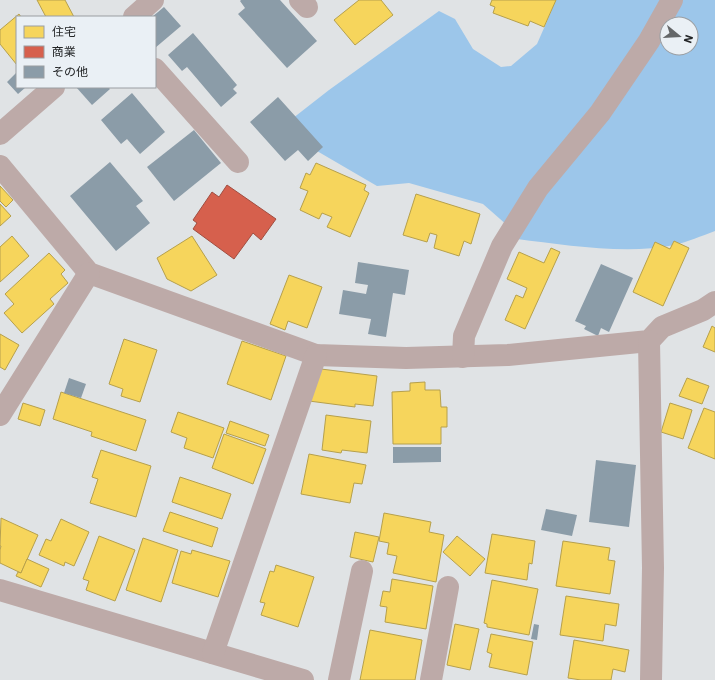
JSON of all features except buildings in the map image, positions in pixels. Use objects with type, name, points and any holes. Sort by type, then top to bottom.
[{"type":"street","points":[[135,16],[153,0]]},
{"type":"street","points":[[463,356],[464,336],[502,246],[538,188],[600,113],[649,40],[672,0]]},
{"type":"street","points":[[156,70],[238,162]]},
{"type":"street","points":[[0,134],[53,88]]},
{"type":"street","points":[[0,166],[89,273],[316,355],[406,358],[508,355],[649,341],[662,327],[703,310],[715,302]]},
{"type":"street","points":[[0,416],[89,273]]},
{"type":"street","points":[[649,341],[653,568],[652,680]]},
{"type":"street","points":[[214,653],[316,355]]},
{"type":"street","points":[[339,680],[362,571]]},
{"type":"street","points":[[431,680],[448,587]]},
{"type":"street","points":[[0,590],[303,680]]},
{"type":"shaded area","points":[[555,0],[667,0],[508,226],[483,204],[409,183],[377,186],[317,151],[288,122],[329,90],[439,11],[455,19],[473,49],[501,67],[511,66],[537,44]]},
{"type":"shaded area","points":[[679,0],[715,0],[715,231],[674,245],[636,249],[596,248],[517,239],[544,193],[659,29],[659,56],[699,56],[699,16],[668,16]]}]
